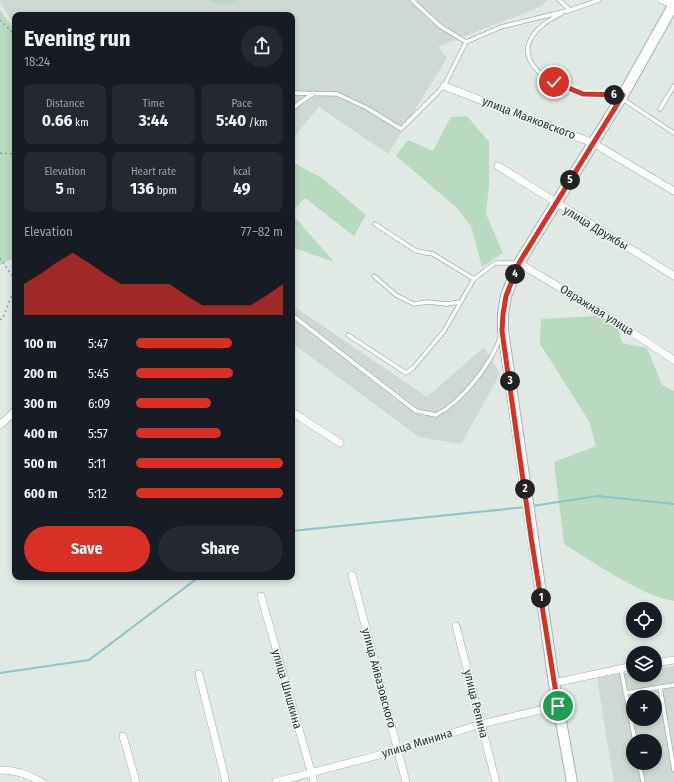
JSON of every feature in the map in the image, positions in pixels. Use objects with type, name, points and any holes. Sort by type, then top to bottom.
[{"type":"main road","points":[[572,782],[558,706],[531,537],[502,331],[503,314],[506,296],[519,263],[622,96],[674,5]]},
{"type":"street","points":[[662,0],[674,5]]},
{"type":"street","name":"улица Маяковского","points":[[444,86],[593,143],[674,191]]},
{"type":"street","name":"улица Дружбы","points":[[498,166],[674,276]]},
{"type":"street","name":"Овражная улица","points":[[519,263],[612,319],[674,360]]},
{"type":"street","points":[[0,425],[12,414]]},
{"type":"street","points":[[295,414],[340,443]]},
{"type":"street","name":"улица Айвазовского","points":[[352,575],[406,782]]},
{"type":"street","name":"улица Шишкина","points":[[261,596],[314,782]]},
{"type":"street","name":"улица Репина","points":[[456,626],[496,782]]},
{"type":"street","points":[[662,662],[674,660]]},
{"type":"street","points":[[554,682],[626,667]]},
{"type":"street","points":[[199,674],[226,782]]},
{"type":"street","name":"улица Минина","points":[[276,782],[398,750],[481,724],[558,706]]},
{"type":"street","points":[[123,736],[136,782]]},
{"type":"street","points":[[0,770],[15,770],[29,775],[41,782]]},
{"type":"lane","points":[[412,0],[440,26],[466,42]]},
{"type":"lane","points":[[559,0],[570,10]]},
{"type":"lane","points":[[599,0],[554,17],[532,36],[528,47],[527,57],[530,63],[540,73],[568,89],[583,94],[622,96],[674,132]]},
{"type":"lane","points":[[295,93],[315,92],[337,94],[367,108],[401,130],[444,86],[466,42],[501,27],[570,10]]},
{"type":"lane","points":[[660,109],[674,86]]},
{"type":"lane","points":[[295,107],[315,92]]},
{"type":"lane","points":[[375,224],[416,251],[433,254],[474,279]]},
{"type":"lane","points":[[348,335],[406,374],[413,368],[444,331],[474,279],[495,263],[519,263]]},
{"type":"lane","points":[[374,276],[396,295],[414,304],[428,302],[447,304],[460,302]]},
{"type":"lane","points":[[295,317],[416,411],[436,416],[450,408],[495,353],[502,331]]},
{"type":"lane","points":[[620,668],[634,734]]},
{"type":"lane","points":[[625,693],[674,685]]},
{"type":"lane","points":[[660,687],[674,770]]},
{"type":"lane","points":[[640,770],[643,782]]},
{"type":"path","points":[[0,20],[12,32]]},
{"type":"path","points":[[0,153],[12,154]]},
{"type":"path","points":[[0,258],[12,276]]},
{"type":"path","points":[[0,320],[4,318],[12,295]]},
{"type":"shaded area","points":[[0,0],[547,0],[542,6],[438,47],[447,58],[388,154],[319,107],[295,135],[295,12],[12,12],[12,21],[0,3]]},
{"type":"shaded area","points":[[295,307],[427,397],[484,347],[500,374],[461,444],[419,437],[295,345]]},
{"type":"shaded area","points":[[674,666],[674,782],[614,782],[597,678],[626,673],[626,682],[662,682],[662,668]]},
{"type":"green space","points":[[208,0],[238,0],[231,4],[223,5],[216,4]]},
{"type":"green space","points":[[0,10],[12,27],[12,259],[0,265]]},
{"type":"green space","points":[[467,116],[489,142],[489,185],[486,214],[503,253],[482,267],[471,226],[456,207],[396,156],[408,140],[433,151],[451,117]]},
{"type":"green space","points":[[295,164],[322,178],[366,215],[354,236],[305,198],[295,209]]},
{"type":"green space","points":[[295,217],[334,262],[295,248]]},
{"type":"green space","points":[[614,315],[622,343],[647,348],[662,385],[674,391],[674,601],[648,593],[633,586],[564,544],[554,462],[596,446],[589,421],[540,344],[541,319]]},
{"type":"waterway","points":[[532,506],[598,496],[674,504]]},
{"type":"waterway","points":[[295,531],[526,507]]},
{"type":"waterway","points":[[0,673],[89,660],[195,580]]},
{"type":"route","points":[[554,82],[583,94],[623,95],[519,263],[506,296],[503,314],[502,331],[531,537],[558,706]]}]
